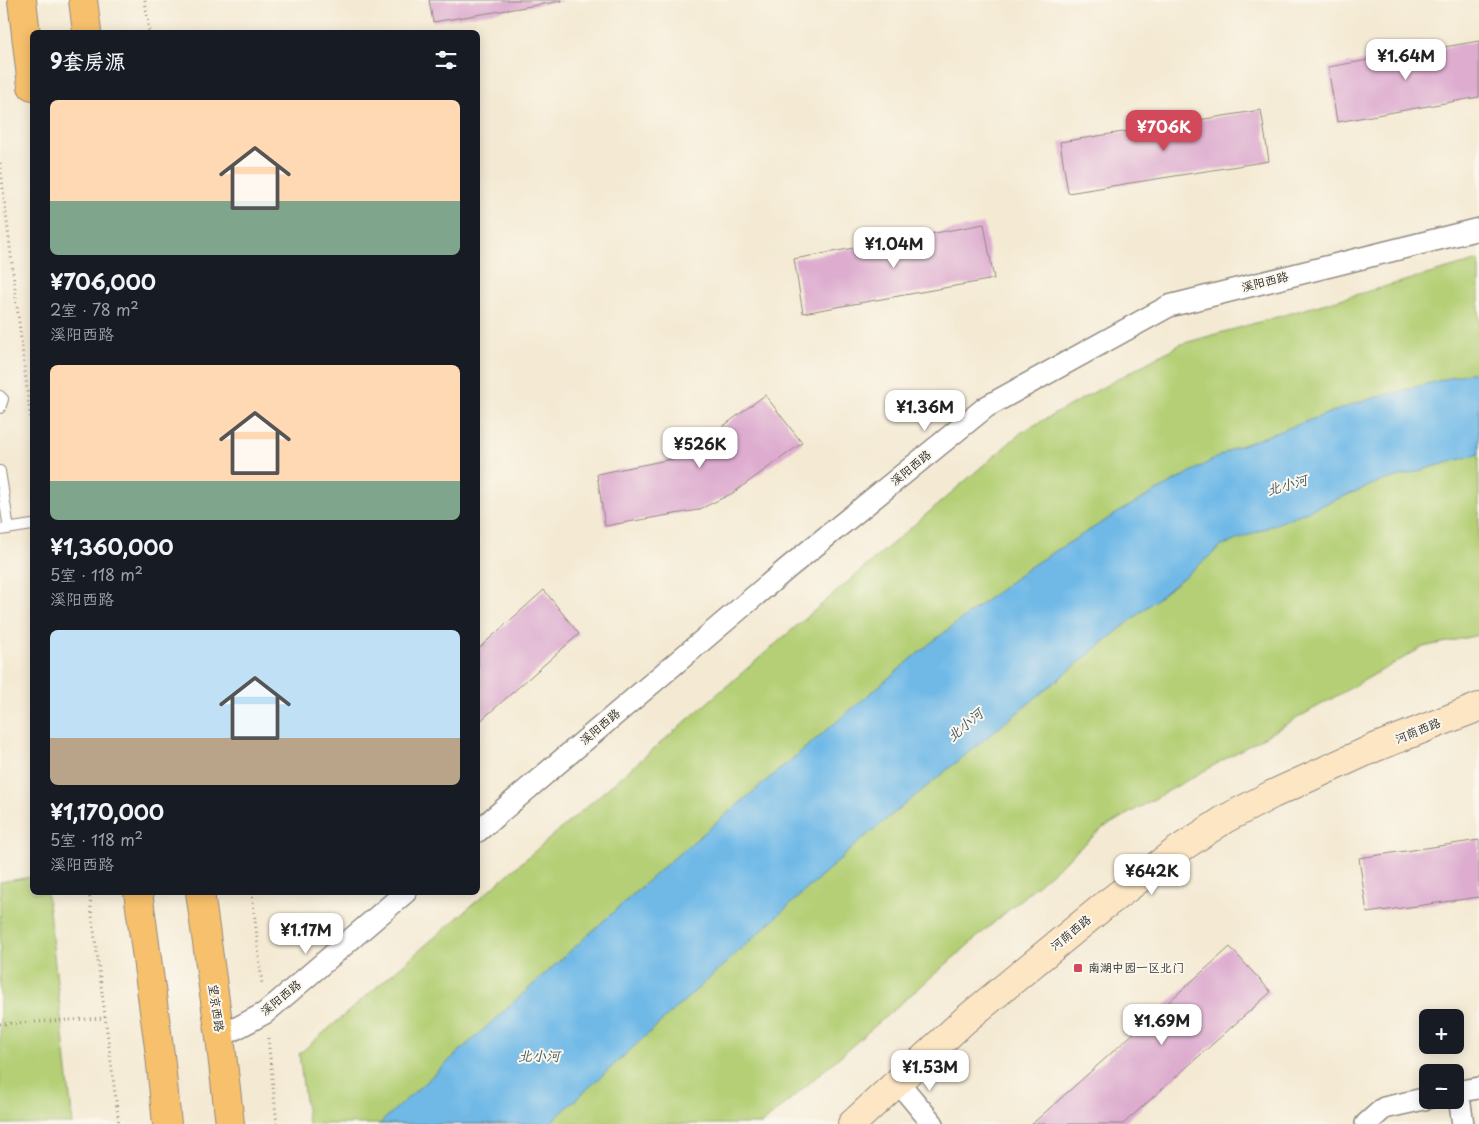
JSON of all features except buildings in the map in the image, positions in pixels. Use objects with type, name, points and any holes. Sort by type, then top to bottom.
[{"type":"main road","points":[[22,0],[30,69]]},
{"type":"main road","points":[[83,0],[87,30]]},
{"type":"main road","points":[[138,895],[160,1055],[167,1124]]},
{"type":"main road","name":"望京西路","points":[[200,895],[230,1124]]},
{"type":"street","name":"溪阳西路","points":[[480,829],[789,567],[986,407],[1169,306],[1479,228]]},
{"type":"street","name":"河荫西路","points":[[852,1124],[965,1020],[1105,906],[1176,852],[1225,819],[1273,794],[1374,748],[1479,707]]},
{"type":"street","name":"溪阳西路","points":[[220,1037],[265,1013],[403,895]]},
{"type":"street","points":[[898,1082],[933,1124]]},
{"type":"street","points":[[1464,1091],[1479,1088]]},
{"type":"street","points":[[1366,1124],[1384,1108],[1419,1100]]},
{"type":"street","points":[[1460,1109],[1463,1124]]},
{"type":"lane","points":[[0,396],[2,399],[0,408]]},
{"type":"lane","points":[[0,471],[4,529],[30,524]]},
{"type":"path","points":[[145,0],[149,30]]},
{"type":"path","points":[[0,162],[30,414]]},
{"type":"path","points":[[89,895],[119,1124]]},
{"type":"path","points":[[0,1024],[104,1018]]},
{"type":"green space","points":[[1479,260],[1479,635],[1423,647],[1103,828],[762,1124],[308,1124],[299,1054],[1022,432],[1181,344]]},
{"type":"green space","points":[[30,877],[30,895],[47,895],[73,1124],[0,1124],[0,882]]},
{"type":"water","name":"北小河","points":[[1479,371],[1479,454],[1379,482],[1222,546],[861,840],[549,1124],[379,1124],[661,869],[928,645],[1031,566],[1124,509],[1234,448],[1359,402]]},
{"type":"place","name":"南湖中园一区北门","points":[[1078,968]]}]
